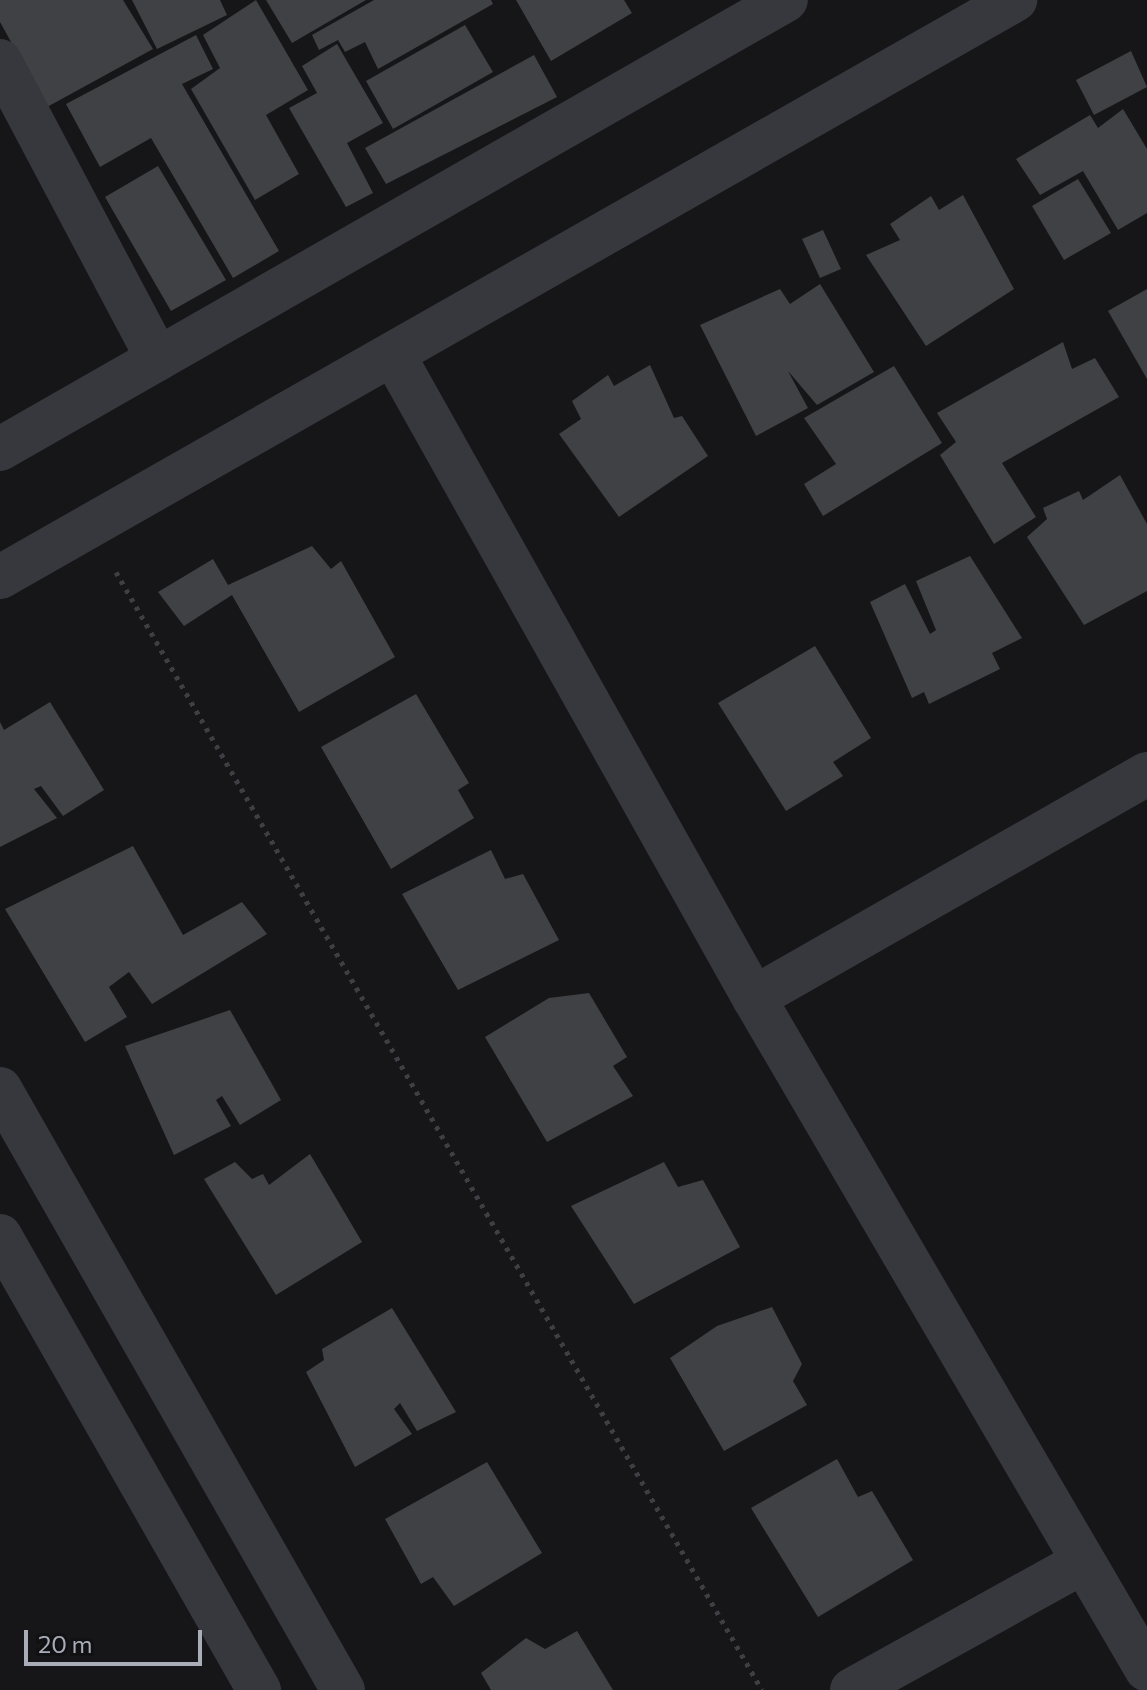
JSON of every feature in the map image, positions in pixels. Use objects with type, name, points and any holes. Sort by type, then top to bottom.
[{"type":"street","points":[[0,449],[786,0]]},
{"type":"street","points":[[0,577],[394,356],[1015,0]]},
{"type":"street","points":[[0,61],[158,359]]},
{"type":"street","points":[[394,356],[754,998],[1079,1564],[1147,1670]]},
{"type":"street","points":[[754,998],[1147,774]]},
{"type":"street","points":[[0,1089],[343,1690]]},
{"type":"street","points":[[0,1236],[259,1690]]},
{"type":"street","points":[[852,1690],[1079,1564]]},
{"type":"path","points":[[95,525],[123,587],[762,1690]]},
{"type":"building","points":[[0,0],[123,0],[153,49],[47,107],[0,22]]},
{"type":"building","points":[[132,0],[220,0],[227,15],[157,49]]},
{"type":"building","points":[[256,0],[308,90],[266,115],[299,174],[255,200],[191,89],[220,68],[203,35]]},
{"type":"building","points":[[266,0],[366,0],[292,43]]},
{"type":"building","points":[[374,0],[491,0],[493,4],[378,69],[365,42],[345,52],[338,40],[319,50],[312,35]]},
{"type":"building","points":[[516,0],[624,0],[632,13],[551,61]]},
{"type":"building","points":[[465,25],[493,72],[393,129],[366,81]]},
{"type":"building","points":[[196,35],[213,69],[182,84],[279,251],[233,278],[151,138],[100,167],[66,104]]},
{"type":"building","points":[[337,44],[383,123],[347,143],[373,193],[346,207],[289,108],[317,93],[302,66]]},
{"type":"building","points":[[1131,51],[1147,87],[1094,115],[1076,80]]},
{"type":"building","points":[[534,55],[557,97],[386,184],[365,148]]},
{"type":"building","points":[[1123,109],[1147,149],[1147,213],[1118,230],[1083,171],[1040,195],[1016,159],[1090,115],[1098,128]]},
{"type":"building","points":[[158,166],[226,280],[171,311],[105,197]]},
{"type":"building","points":[[1078,179],[1111,233],[1064,260],[1032,206]]},
{"type":"building","points":[[963,195],[1014,289],[926,346],[866,255],[900,240],[890,224],[931,196],[939,210]]},
{"type":"building","points":[[823,230],[841,269],[820,278],[802,239]]},
{"type":"building","points":[[820,284],[874,372],[817,405],[788,371],[808,408],[756,436],[700,325],[780,289],[790,304]]},
{"type":"building","points":[[1147,289],[1147,379],[1108,311]]},
{"type":"building","points":[[1063,342],[1072,369],[1095,358],[1119,397],[1002,463],[1036,517],[994,544],[940,455],[956,442],[937,413]]},
{"type":"building","points":[[650,365],[674,418],[682,416],[708,456],[619,517],[559,434],[581,419],[572,401],[608,375],[614,386]]},
{"type":"building","points":[[894,366],[942,443],[823,516],[804,484],[836,464],[804,418]]},
{"type":"building","points":[[1120,475],[1147,524],[1147,591],[1084,625],[1027,537],[1047,519],[1043,508],[1079,491],[1083,500]]},
{"type":"building","points":[[312,546],[331,569],[341,561],[395,657],[299,712],[232,595],[184,626],[158,592],[213,559],[228,585]]},
{"type":"building","points":[[970,556],[1022,638],[992,653],[1000,669],[929,704],[924,692],[912,698],[870,602],[905,584],[930,634],[936,630],[916,581]]},
{"type":"building","points":[[815,646],[871,738],[833,762],[843,776],[786,811],[718,703]]},
{"type":"building","points":[[416,694],[469,783],[458,790],[474,818],[391,869],[321,747]]},
{"type":"building","points":[[50,702],[104,790],[63,816],[41,786],[34,789],[57,818],[0,847],[0,722],[4,730]]},
{"type":"building","points":[[133,846],[183,935],[242,902],[267,934],[152,1004],[129,972],[109,987],[127,1017],[85,1042],[5,909]]},
{"type":"building","points":[[491,850],[505,879],[523,874],[559,940],[458,990],[402,894]]},
{"type":"building","points":[[589,993],[627,1057],[613,1066],[633,1096],[547,1142],[485,1037],[549,998]]},
{"type":"building","points":[[230,1010],[281,1100],[240,1125],[222,1096],[216,1100],[231,1126],[174,1155],[125,1046]]},
{"type":"building","points":[[310,1154],[362,1242],[276,1295],[204,1179],[235,1162],[252,1179],[263,1174],[269,1185]]},
{"type":"building","points":[[664,1162],[678,1187],[703,1180],[740,1247],[634,1304],[571,1206]]},
{"type":"building","points":[[772,1307],[802,1364],[793,1381],[807,1405],[724,1451],[670,1358],[717,1326]]},
{"type":"building","points":[[392,1308],[456,1412],[417,1431],[400,1403],[394,1409],[412,1434],[355,1467],[306,1372],[324,1360],[322,1349]]},
{"type":"building","points":[[837,1459],[858,1497],[872,1491],[913,1560],[818,1617],[751,1508]]},
{"type":"building","points":[[487,1462],[542,1553],[454,1606],[433,1577],[421,1584],[385,1519]]},
{"type":"building","points":[[577,1631],[613,1690],[491,1690],[481,1673],[526,1638],[545,1649]]}]
